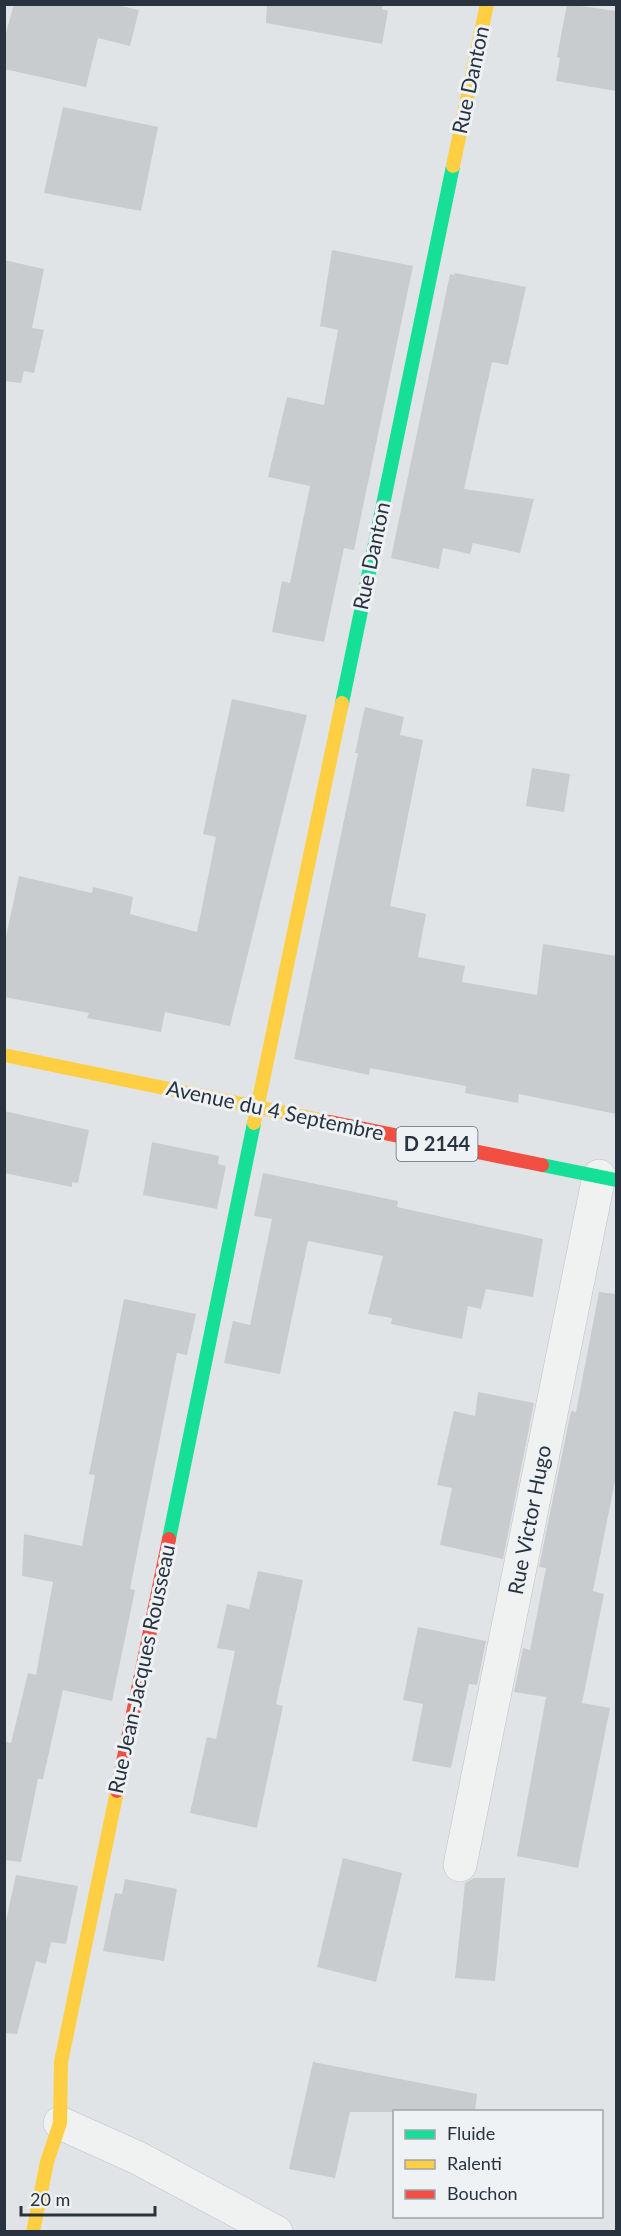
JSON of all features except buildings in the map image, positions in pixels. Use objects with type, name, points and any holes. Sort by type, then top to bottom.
[{"type":"street","name":"Rue Danton","points":[[258,1107],[487,4]]},
{"type":"street","name":"Avenue du 4 Septembre","points":[[4,1055],[608,1178]]},
{"type":"street","name":"Rue Jean-Jacques Rousseau","points":[[33,2232],[47,2162],[60,2123],[62,2062],[258,1107]]},
{"type":"street","name":"Rue Victor Hugo","points":[[460,1865],[608,1178]]},
{"type":"street","points":[[60,2123],[138,2157],[276,2232]]},
{"type":"traffic: fast","points":[[342,703],[453,166]]},
{"type":"traffic: fast","points":[[169,1539],[254,1123]]},
{"type":"traffic: fast","points":[[542,1165],[616,1180]]},
{"type":"traffic: slow","points":[[453,166],[487,4]]},
{"type":"traffic: slow","points":[[254,1123],[342,703]]},
{"type":"traffic: slow","points":[[4,1055],[330,1122]]},
{"type":"traffic: slow","points":[[33,2232],[47,2162],[60,2123],[61,2062],[117,1791]]},
{"type":"traffic: jam","points":[[330,1122],[542,1165]]},
{"type":"traffic: jam","points":[[117,1791],[169,1539]]}]
